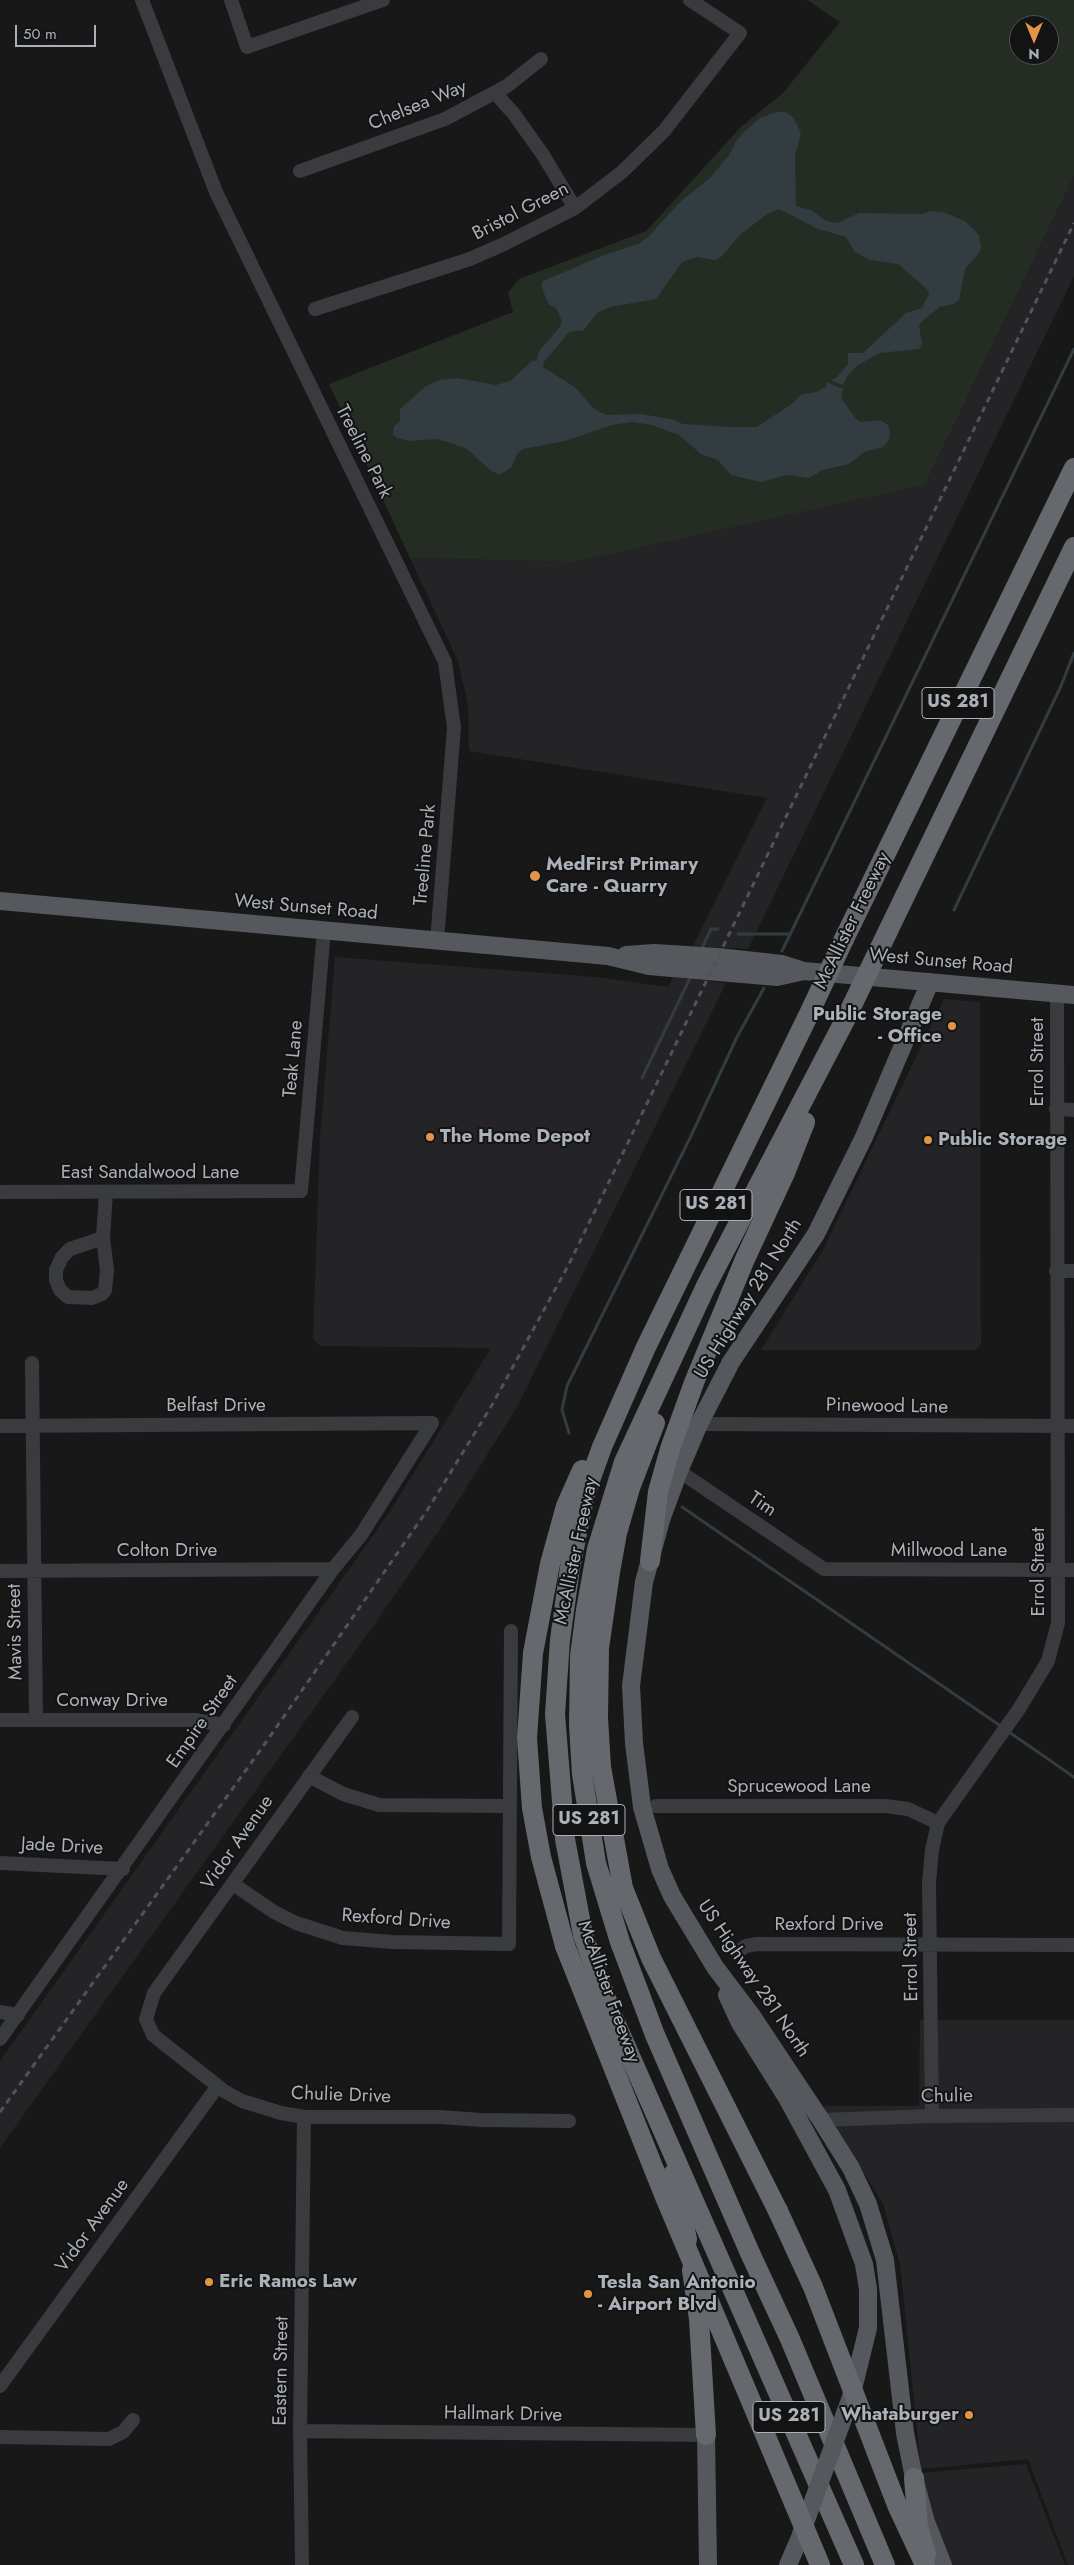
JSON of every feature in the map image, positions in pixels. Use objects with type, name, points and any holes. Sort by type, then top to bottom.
[{"type":"highway","name":"McAllister Freeway","points":[[854,2565],[612,2015],[583,1935],[565,1839],[554,1714],[562,1622],[570,1568],[586,1494],[625,1392],[1074,468]]},
{"type":"highway","name":"McAllister Freeway","points":[[885,2565],[790,2339],[750,2253],[655,2034],[620,1942],[596,1863],[582,1774],[579,1726],[580,1656],[597,1549],[624,1462],[706,1286],[845,1020],[1074,547]]},
{"type":"highway","points":[[1063,570],[1074,553]]},
{"type":"highway","points":[[650,1561],[658,1492],[695,1380],[745,1259],[785,1173],[845,1020]]},
{"type":"highway","points":[[706,1286],[630,1488],[617,1533],[599,1648],[601,1766],[623,1888],[651,1958],[778,2211],[813,2287],[897,2505],[925,2565]]},
{"type":"highway","points":[[625,1392],[596,1437],[566,1506],[550,1564],[533,1653],[527,1738],[532,1808],[541,1857],[566,1946],[665,2197],[820,2565]]},
{"type":"highway","points":[[658,2116],[680,2200],[699,2319],[706,2435]]},
{"type":"highway","points":[[914,2478],[918,2528],[930,2565]]},
{"type":"main road","name":"West Sunset Road","points":[[0,901],[608,956],[649,966],[777,977],[804,971],[1065,994]]},
{"type":"main road","name":"US Highway 281 North","points":[[930,982],[864,1136],[816,1234],[731,1362],[699,1424],[679,1471],[650,1561],[639,1613],[631,1686],[634,1743],[642,1807],[660,1869],[672,1896],[714,1967],[752,2016],[821,2120],[851,2168],[868,2204],[885,2260],[905,2433],[914,2478],[926,2522],[943,2565]]},
{"type":"main road","points":[[714,1967],[740,2023],[787,2098],[837,2190],[864,2264],[868,2289],[868,2328],[851,2397],[788,2565]]},
{"type":"main road","points":[[706,2435],[708,2565]]},
{"type":"street","name":"Treeline Park","points":[[142,0],[216,192],[445,662],[454,728],[437,941]]},
{"type":"street","points":[[231,0],[247,47],[383,0]]},
{"type":"street","name":"Bristol Green","points":[[315,309],[470,259],[539,228],[575,208],[622,172],[664,131],[740,33],[690,0]]},
{"type":"street","name":"Chelsea Way","points":[[300,171],[445,119],[495,93],[541,59]]},
{"type":"street","points":[[495,93],[543,155],[575,208]]},
{"type":"street","name":"Teak Lane","points":[[301,1191],[324,930]]},
{"type":"street","name":"Errol Street","points":[[932,2116],[929,1883],[932,1850],[938,1823],[1019,1709],[1048,1661],[1058,1622],[1056,1109],[1065,994]]},
{"type":"street","points":[[1056,1109],[1074,1110]]},
{"type":"street","name":"East Sandalwood Lane","points":[[0,1192],[301,1191]]},
{"type":"street","points":[[103,1238],[70,1249],[62,1257],[56,1270],[56,1280],[60,1290],[68,1297],[92,1298],[102,1294],[105,1290],[107,1270],[103,1238],[106,1192]]},
{"type":"street","points":[[1056,1271],[1074,1271]]},
{"type":"street","name":"Mavis Street","points":[[32,1363],[36,1720]]},
{"type":"street","name":"Belfast Drive","points":[[0,1426],[432,1423]]},
{"type":"street","name":"Empire Street","points":[[0,2039],[123,1869],[333,1569],[361,1535],[432,1423]]},
{"type":"street","name":"Pinewood Lane","points":[[699,1424],[1074,1426]]},
{"type":"street","name":"Tim","points":[[679,1471],[824,1569]]},
{"type":"street","name":"Colton Drive","points":[[0,1571],[333,1569]]},
{"type":"street","name":"Millwood Lane","points":[[824,1569],[1074,1570]]},
{"type":"street","points":[[309,1776],[343,1794],[379,1805],[509,1806],[511,1631]]},
{"type":"street","name":"Vidor Avenue","points":[[146,2019],[154,1993],[352,1717]]},
{"type":"street","name":"Conway Drive","points":[[0,1720],[195,1720],[224,1725]]},
{"type":"street","name":"Rexford Drive","points":[[234,1884],[274,1912],[288,1919],[343,1938],[384,1942],[509,1944],[509,1806]]},
{"type":"street","name":"Sprucewood Lane","points":[[656,1806],[886,1806],[908,1810],[938,1823]]},
{"type":"street","name":"Jade Drive","points":[[0,1863],[123,1869]]},
{"type":"street","name":"Rexford Drive","points":[[737,1952],[746,1946],[757,1944],[1074,1945]]},
{"type":"street","points":[[0,2012],[18,2015]]},
{"type":"street","name":"Chulie Drive","points":[[146,2019],[153,2035],[160,2043],[217,2087],[261,2108],[304,2116],[440,2117],[481,2120],[569,2121]]},
{"type":"street","name":"Vidor Avenue","points":[[0,2386],[217,2087]]},
{"type":"street","name":"Chulie","points":[[821,2120],[932,2116],[1074,2115]]},
{"type":"street","name":"Eastern Street","points":[[302,2565],[300,2431],[304,2116]]},
{"type":"street","points":[[0,2437],[109,2440],[123,2432],[133,2420]]},
{"type":"street","name":"Hallmark Drive","points":[[300,2431],[706,2435]]},
{"type":"shaded area","points":[[807,0],[1074,0],[1074,176],[925,485],[576,562],[410,558],[329,384],[513,312],[508,293],[519,279],[646,231],[741,127],[783,93],[840,22]]},
{"type":"shaded area","points":[[776,112],[785,112],[793,117],[801,133],[795,156],[796,206],[811,210],[826,221],[838,223],[859,213],[922,214],[932,211],[943,212],[965,221],[979,235],[981,247],[979,253],[965,269],[959,300],[954,304],[940,307],[922,321],[919,326],[922,343],[919,349],[880,353],[858,365],[847,377],[843,385],[830,380],[836,378],[848,364],[848,353],[863,353],[906,313],[922,308],[929,294],[928,290],[898,264],[870,260],[855,252],[846,237],[818,229],[779,209],[767,214],[740,235],[721,257],[715,260],[697,257],[682,262],[656,299],[610,307],[597,313],[584,330],[569,332],[544,362],[543,367],[576,388],[593,408],[606,415],[641,414],[671,419],[683,424],[730,427],[757,427],[793,403],[800,395],[816,392],[826,387],[827,382],[843,389],[841,398],[856,419],[861,422],[880,420],[888,425],[890,432],[889,440],[883,447],[864,452],[849,464],[823,470],[809,478],[786,475],[761,482],[731,475],[718,460],[701,454],[679,435],[652,425],[632,422],[612,425],[565,441],[523,449],[517,454],[511,468],[499,475],[490,470],[467,449],[436,439],[410,441],[397,438],[393,434],[394,426],[400,422],[400,409],[426,386],[440,380],[457,378],[496,385],[510,381],[532,361],[536,361],[540,350],[559,328],[562,321],[556,308],[549,305],[541,286],[543,281],[604,255],[638,244],[647,238],[680,202],[710,178],[729,155],[736,141],[744,132],[760,118]]},
{"type":"shaded area","points":[[1074,176],[1074,276],[748,949],[693,946],[767,798],[469,751],[468,705],[458,661],[410,558],[576,562],[925,485]]},
{"type":"shaded area","points":[[335,957],[596,977],[668,987],[673,977],[726,983],[517,1407],[439,1531],[371,1629],[0,2148],[0,2061],[389,1513],[491,1348],[320,1346],[313,1339],[320,1137]]},
{"type":"shaded area","name":"Public Storage","points":[[944,999],[980,1002],[981,1344],[975,1350],[761,1350],[823,1250]]},
{"type":"shaded area","points":[[920,2020],[1074,2020],[1074,2565],[1068,2565],[1028,2459],[921,2469],[900,2264],[883,2204],[823,2106],[919,2106]]},
{"type":"shaded area","points":[[1026,2464],[1065,2565],[951,2565],[932,2518],[920,2473]]},
{"type":"waterway","points":[[782,951],[1074,349]]},
{"type":"waterway","points":[[954,910],[1061,686],[1074,653]]},
{"type":"waterway","points":[[702,948],[711,929],[718,929]]},
{"type":"waterway","points":[[738,934],[790,934]]},
{"type":"waterway","points":[[642,1078],[691,976]]},
{"type":"waterway","points":[[569,1433],[562,1410],[567,1386],[690,1138],[737,1037],[764,988]]},
{"type":"waterway","points":[[682,1507],[1002,1727]]},
{"type":"waterway","points":[[1009,1732],[1074,1777]]},
{"type":"railway","points":[[0,2112],[264,1745],[428,1509],[492,1405],[569,1264],[1074,223]]},
{"type":"place","name":"MedFirst Primary Care - Quarry","points":[[535,876]]},
{"type":"place","name":"Public Storage - Office","points":[[952,1026]]},
{"type":"place","name":"The Home Depot","points":[[430,1137]]},
{"type":"place","name":"Public Storage","points":[[928,1140]]},
{"type":"place","name":"Eric Ramos Law","points":[[209,2282]]},
{"type":"place","name":"Tesla San Antonio - Airport Blvd","points":[[588,2294]]},
{"type":"place","name":"Whataburger","points":[[969,2415]]}]
